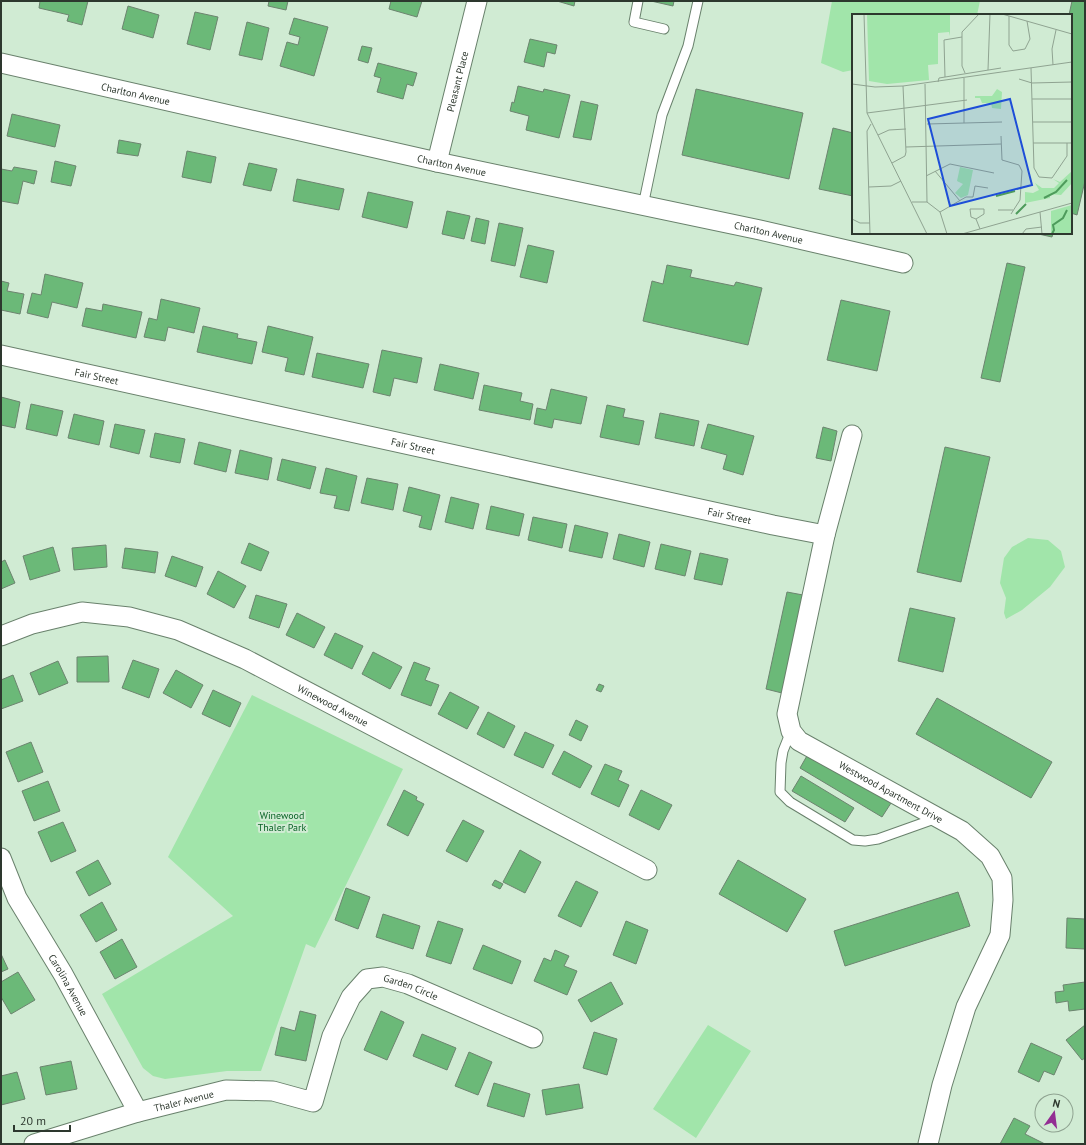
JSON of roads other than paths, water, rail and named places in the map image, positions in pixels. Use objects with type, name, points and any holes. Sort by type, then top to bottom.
[{"type":"street","name":"Pleasant Place","points":[[437,162],[477,1]]},
{"type":"street","name":"Charlton Avenue","points":[[1,64],[437,162],[904,262]]},
{"type":"street","name":"Fair Street","points":[[1,355],[772,526],[825,535]]},
{"type":"street","points":[[791,731],[787,714],[825,535],[852,435]]},
{"type":"street","name":"Winewood Avenue","points":[[1,636],[32,624],[82,612],[130,617],[178,630],[245,659],[647,870]]},
{"type":"street","name":"Westwood Apartment Drive","points":[[791,731],[799,741],[962,831],[990,856],[1002,878],[1003,900],[1000,935],[966,1007],[942,1085],[928,1144]]},
{"type":"street","name":"Carolina Avenue","points":[[1,858],[18,898],[63,974],[138,1112]]},
{"type":"street","name":"Garden Circle","points":[[313,1102],[332,1036],[351,997],[367,979],[383,977],[408,984],[533,1038]]},
{"type":"street","name":"Thaler Avenue","points":[[34,1144],[138,1112],[226,1090],[273,1091],[313,1102]]},
{"type":"lane","points":[[638,1],[634,22],[664,29]]},
{"type":"lane","points":[[643,206],[662,115],[688,46],[698,1]]},
{"type":"lane","points":[[791,731],[783,751],[780,792],[790,802],[853,840],[865,841],[884,837],[938,818]]},
{"type":"park label","name":"Winewood Thaler Park","points":[[282,820]]}]
